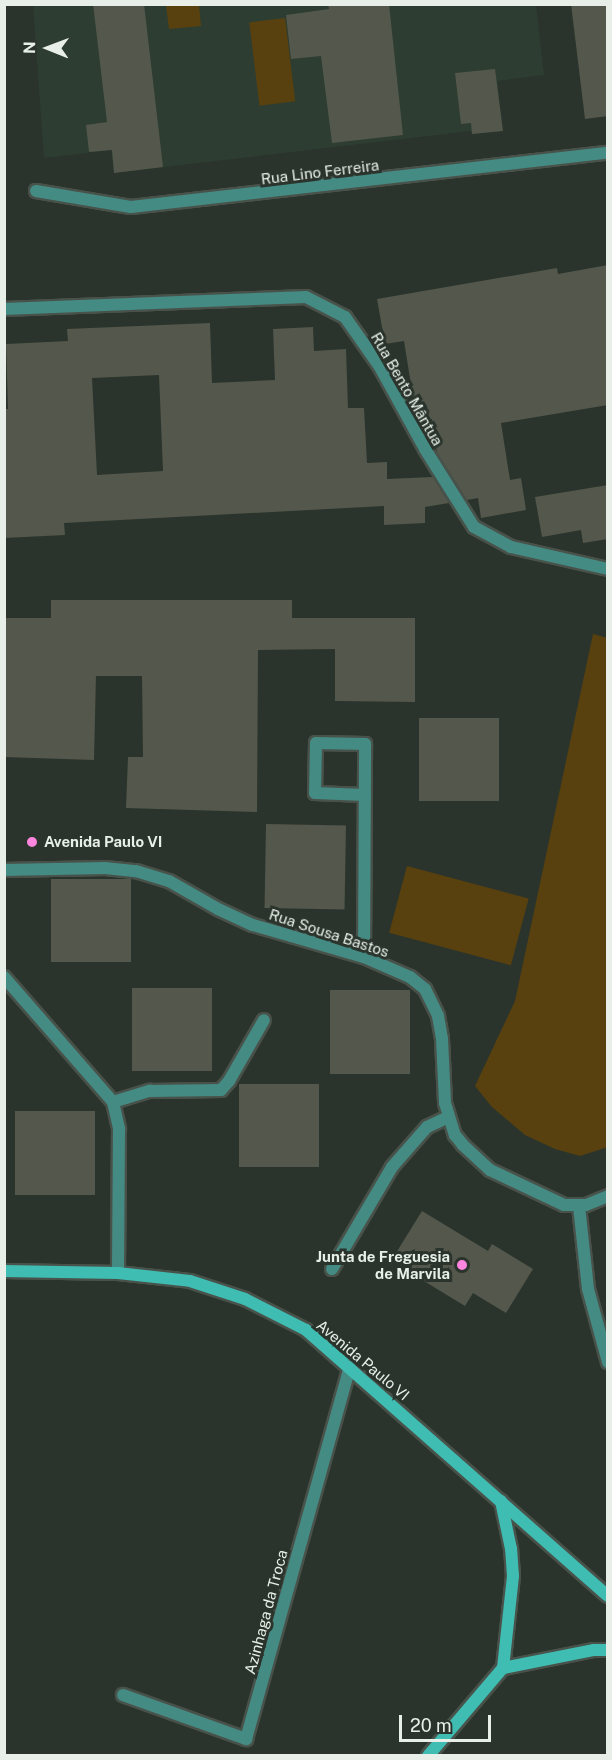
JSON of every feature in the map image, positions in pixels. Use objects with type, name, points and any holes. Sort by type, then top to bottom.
[{"type":"main road","name":"Avenida Paulo VI","points":[[4,1271],[118,1273],[190,1281],[245,1299],[306,1330],[608,1596]]},
{"type":"main road","points":[[428,1755],[503,1668],[513,1576],[512,1549],[501,1501]]},
{"type":"main road","points":[[503,1668],[585,1652],[608,1650]]},
{"type":"street","name":"Rua Lino Ferreira","points":[[36,191],[131,207],[608,153]]},
{"type":"street","name":"Rua Bento Mântua","points":[[4,309],[306,297],[345,317],[380,367],[425,450],[474,527],[511,547],[608,569]]},
{"type":"street","points":[[364,957],[365,795],[365,744],[316,743],[315,793],[365,795]]},
{"type":"street","name":"Rua Sousa Bastos","points":[[4,870],[105,868],[136,871],[170,881],[227,913],[261,928],[364,957],[411,977],[431,998],[441,1025],[443,1089],[448,1117],[463,1145],[490,1170],[549,1200],[568,1206],[579,1206]]},
{"type":"street","points":[[4,977],[113,1102],[119,1137],[118,1273]]},
{"type":"street","points":[[113,1102],[150,1091],[220,1090],[229,1081],[264,1020]]},
{"type":"street","points":[[332,1269],[392,1167],[427,1127],[448,1117]]},
{"type":"street","points":[[608,1196],[579,1206],[588,1289],[608,1362]]},
{"type":"street","name":"Azinhaga da Troca","points":[[123,1695],[246,1739],[350,1367]]},
{"type":"shaded area","points":[[33,5],[536,5],[544,75],[497,81],[503,131],[472,134],[471,131],[114,173],[111,150],[44,158]]},
{"type":"shaded area","points":[[166,5],[199,5],[201,26],[169,29]]},
{"type":"shaded area","points":[[285,18],[295,101],[260,106],[249,22]]},
{"type":"shaded area","points":[[593,634],[608,638],[608,1147],[580,1156],[555,1149],[525,1135],[492,1107],[475,1086],[515,1001]]},
{"type":"shaded area","points":[[407,866],[529,899],[511,965],[389,933]]},
{"type":"building","points":[[93,4],[144,4],[163,167],[114,173],[112,150],[89,152],[86,125],[107,122]]},
{"type":"building","points":[[328,4],[389,4],[403,135],[332,143],[321,56],[291,59],[286,15],[329,9]]},
{"type":"building","points":[[571,4],[608,4],[608,116],[585,119]]},
{"type":"building","points":[[495,69],[503,131],[472,134],[471,123],[461,124],[455,73]]},
{"type":"building","points":[[608,265],[608,405],[501,423],[510,480],[521,478],[526,510],[481,518],[478,498],[467,500],[437,453],[432,419],[419,422],[416,416],[404,341],[385,344],[377,299],[557,268],[558,274]]},
{"type":"building","points":[[210,323],[212,383],[275,380],[273,329],[313,327],[314,351],[346,349],[348,408],[364,408],[367,463],[387,462],[387,479],[433,477],[449,503],[425,507],[425,523],[384,525],[384,506],[64,523],[65,535],[4,538],[4,409],[8,409],[6,344],[68,341],[67,329]],"holes":[[[159,375],[163,471],[97,475],[92,378]]]},
{"type":"building","points":[[608,485],[608,539],[583,543],[581,530],[542,537],[535,497]]},
{"type":"building","points":[[51,600],[292,600],[292,618],[415,618],[415,702],[335,701],[335,649],[258,650],[257,812],[126,808],[128,757],[143,757],[142,676],[96,676],[94,760],[4,757],[4,618],[51,618]]},
{"type":"building","points":[[419,718],[499,718],[499,801],[419,801]]},
{"type":"building","points":[[266,824],[346,825],[345,909],[265,908]]},
{"type":"building","points":[[51,879],[131,879],[131,962],[51,962]]},
{"type":"building","points":[[132,988],[212,988],[212,1071],[132,1071]]},
{"type":"building","points":[[330,990],[410,990],[410,1074],[330,1074]]},
{"type":"building","points":[[239,1084],[319,1084],[319,1167],[239,1167]]},
{"type":"building","points":[[15,1111],[95,1111],[95,1195],[15,1195]]},
{"type":"building","name":"Junta de Freguesia de Marvila","points":[[422,1211],[488,1251],[492,1244],[533,1269],[506,1313],[473,1293],[465,1306],[391,1261]]},
{"type":"place","name":"Avenida Paulo VI","points":[[32,842]]},
{"type":"place","name":"Junta de Freguesia de Marvila","points":[[462,1265]]}]
